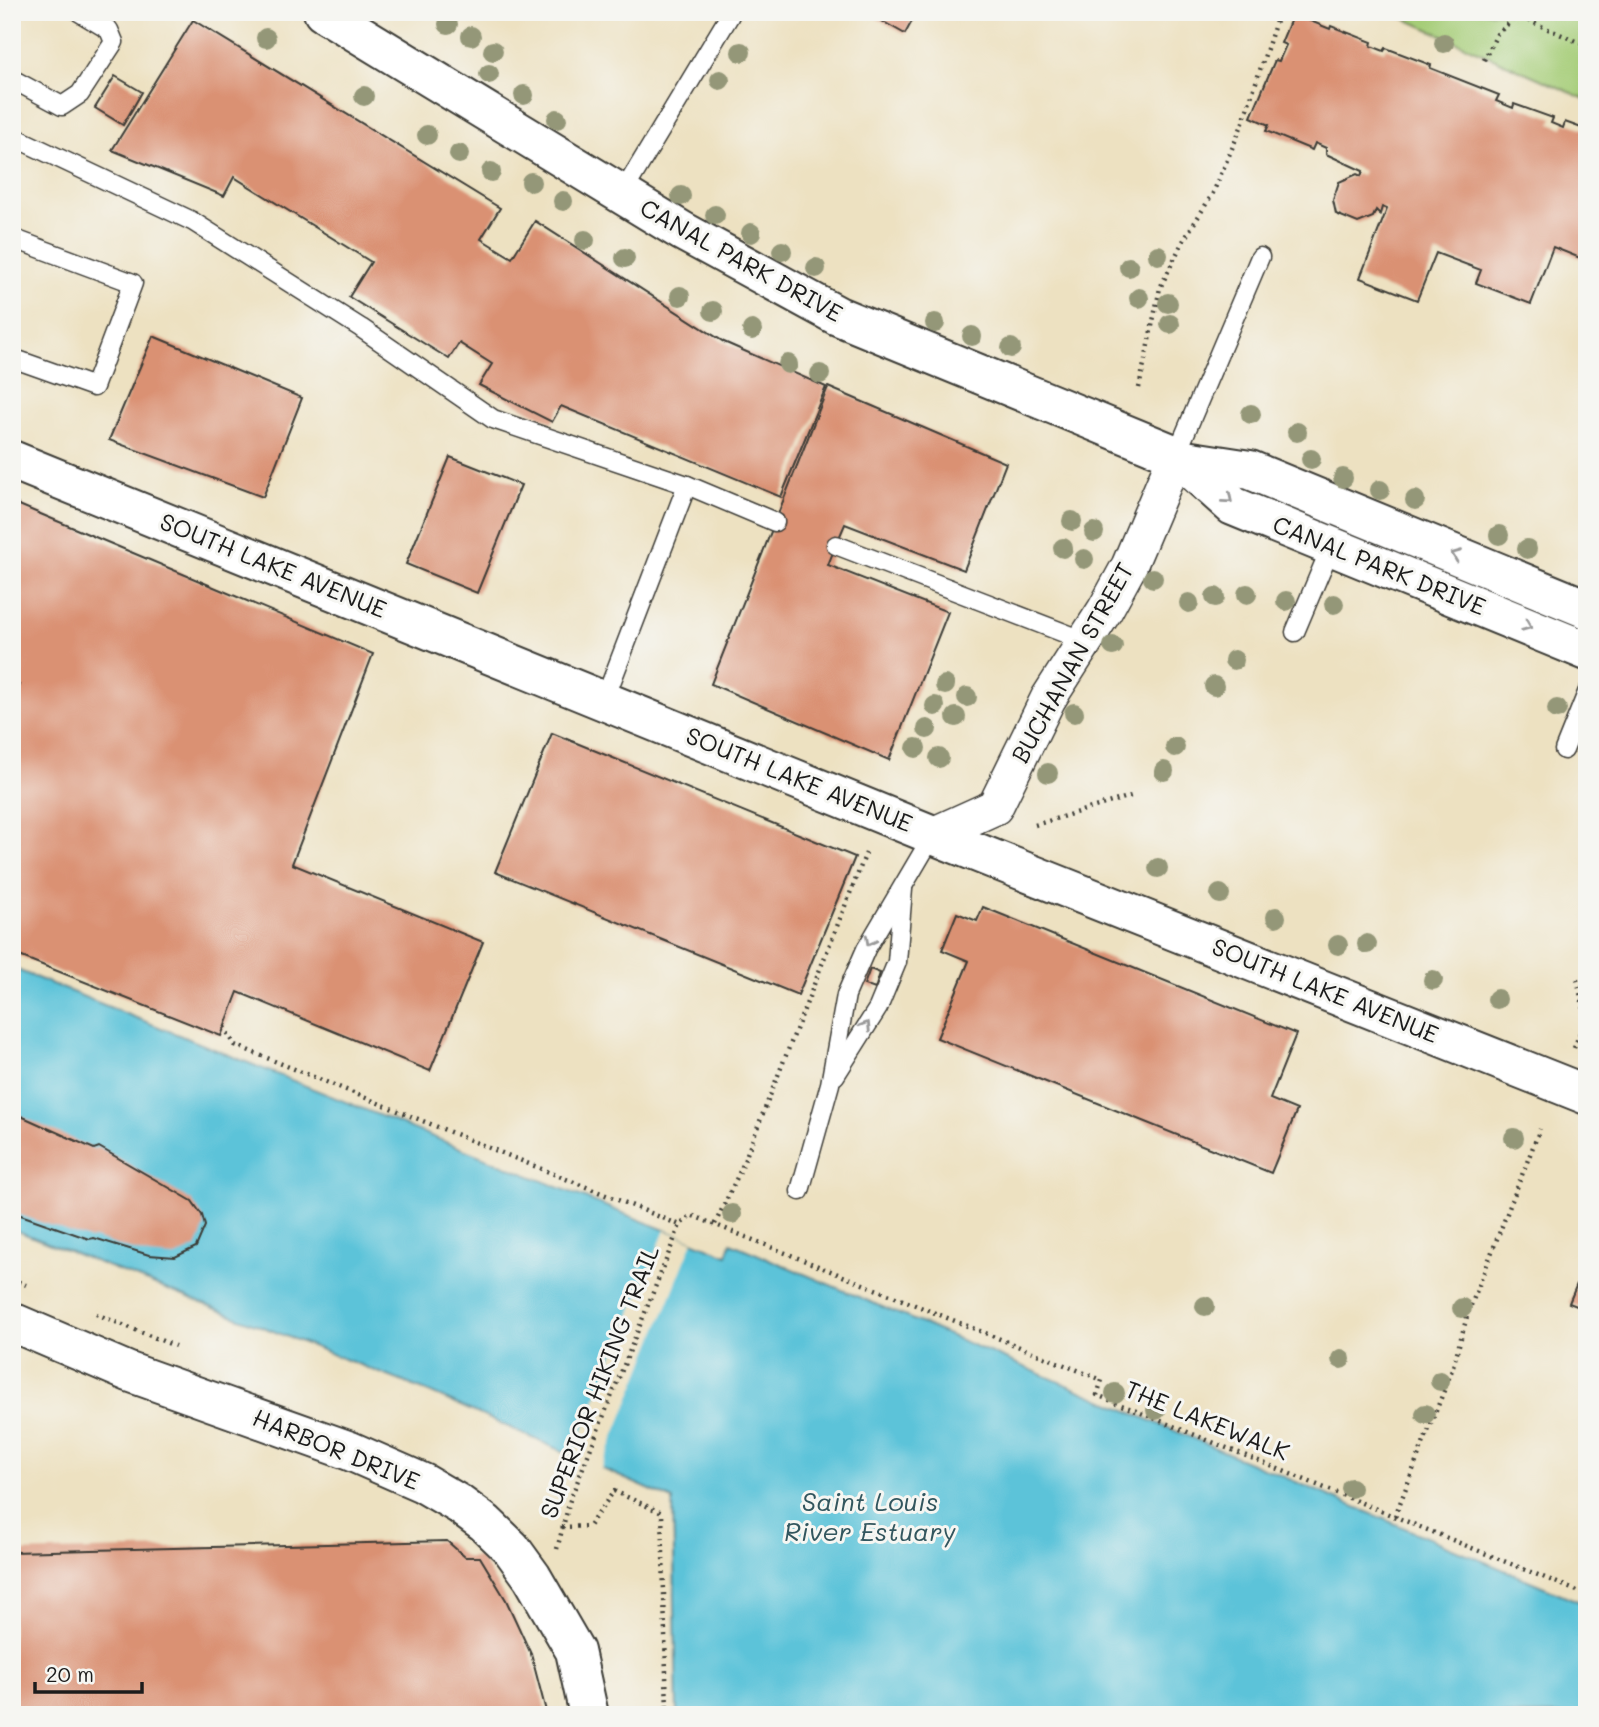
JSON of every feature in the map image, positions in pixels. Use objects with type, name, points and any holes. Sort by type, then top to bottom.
[{"type":"street","name":"CANAL PARK DRIVE","points":[[323,12],[682,231],[838,316],[1181,458],[1250,470],[1587,609]]},
{"type":"street","name":"CANAL PARK DRIVE","points":[[1181,458],[1233,506],[1587,651]]},
{"type":"street","name":"BUCHANAN STREET","points":[[933,835],[995,807],[1048,699],[1129,566],[1181,458]]},
{"type":"street","name":"SOUTH LAKE AVENUE","points":[[12,460],[933,835],[1587,1095]]},
{"type":"street","name":"HARBOR DRIVE","points":[[12,1322],[129,1371],[350,1451],[400,1472],[459,1503],[502,1540],[533,1577],[575,1651],[589,1715]]},
{"type":"lane","points":[[12,79],[62,106],[80,94],[114,42],[109,30],[79,12]]},
{"type":"lane","points":[[622,194],[730,15]]},
{"type":"lane","points":[[12,136],[191,222],[361,328],[493,419],[687,485],[775,522]]},
{"type":"lane","points":[[12,238],[133,284],[94,387],[12,358]]},
{"type":"lane","points":[[1181,458],[1260,257]]},
{"type":"lane","points":[[604,701],[687,485]]},
{"type":"lane","points":[[1294,632],[1348,511]]},
{"type":"lane","points":[[836,545],[1085,641]]},
{"type":"lane","points":[[1564,751],[1587,694]]},
{"type":"lane","points":[[800,1191],[830,1084],[846,995],[866,949],[933,835]]},
{"type":"lane","points":[[830,1084],[878,1008],[897,962],[903,882]]},
{"type":"path","points":[[1139,388],[1160,288],[1218,182],[1242,125],[1279,12]]},
{"type":"path","points":[[1509,12],[1520,14],[1587,46]]},
{"type":"path","points":[[1483,60],[1497,34],[1520,14]]},
{"type":"path","points":[[1035,825],[1131,796]]},
{"type":"path","points":[[715,1224],[741,1169],[866,853]]},
{"type":"path","points":[[1574,1048],[1586,1018],[1576,976]]},
{"type":"path","points":[[224,1027],[235,1045],[680,1225]]},
{"type":"path","points":[[1395,1517],[1452,1370],[1468,1313],[1540,1129]]},
{"type":"path","name":"THE LAKEWALK","points":[[680,1225],[691,1215],[1102,1380],[1097,1395],[1587,1595]]},
{"type":"path","name":"SUPERIOR HIKING TRAIL","points":[[556,1553],[570,1500],[680,1225]]},
{"type":"path","points":[[561,1527],[589,1527],[614,1491],[662,1513],[667,1715]]},
{"type":"green space","points":[[1390,12],[1587,12],[1587,100]]},
{"type":"water","name":"Saint Louis River Estuary","points":[[12,968],[727,1255],[731,1243],[1587,1605],[1587,1715],[677,1715],[673,1500],[429,1392],[12,1229]]},
{"type":"pier","points":[[665,1230],[693,1241],[600,1472],[571,1459]]},
{"type":"building","points":[[866,12],[917,12],[905,34]]},
{"type":"building","points":[[1293,14],[1372,42],[1371,46],[1384,51],[1386,48],[1431,65],[1430,68],[1499,95],[1496,101],[1513,108],[1514,104],[1553,118],[1551,123],[1563,128],[1565,122],[1587,130],[1587,255],[1582,253],[1580,258],[1553,247],[1531,304],[1476,283],[1481,270],[1436,253],[1417,300],[1360,278],[1387,209],[1382,207],[1380,214],[1376,210],[1373,217],[1358,223],[1336,214],[1333,200],[1339,182],[1357,174],[1361,176],[1363,171],[1326,154],[1326,148],[1315,143],[1312,150],[1266,131],[1269,125],[1251,117],[1275,60],[1279,61],[1286,45],[1281,43]]},
{"type":"building","points":[[193,20],[500,208],[481,239],[512,258],[535,221],[724,342],[826,387],[781,497],[561,406],[552,422],[479,385],[492,364],[459,343],[449,359],[349,297],[371,262],[234,177],[224,196],[112,150]]},
{"type":"building","points":[[115,76],[142,92],[123,125],[95,108]]},
{"type":"building","points":[[153,336],[302,398],[263,497],[109,440]]},
{"type":"building","points":[[828,387],[1006,463],[964,570],[845,524],[828,565],[948,612],[889,760],[711,684]]},
{"type":"building","points":[[450,457],[521,485],[477,593],[406,564]]},
{"type":"building","points":[[12,502],[373,654],[292,864],[483,942],[430,1071],[238,992],[221,1036],[12,953],[12,701],[19,685],[12,683]]},
{"type":"building","points":[[552,733],[855,857],[798,995],[495,872]]},
{"type":"building","points":[[983,907],[1296,1034],[1270,1099],[1297,1110],[1271,1173],[937,1038],[969,961],[942,950],[957,913],[977,921]]},
{"type":"building","points":[[870,969],[880,973],[875,989],[864,985]]},
{"type":"building","points":[[12,1112],[94,1149],[99,1147],[192,1201],[202,1215],[205,1226],[196,1247],[175,1257],[149,1255],[94,1238],[89,1239],[12,1212]]},
{"type":"building","points":[[1587,1260],[1587,1310],[1569,1303]]},
{"type":"building","points":[[447,1541],[465,1557],[480,1557],[506,1600],[531,1654],[547,1715],[12,1715],[12,1552]]}]
